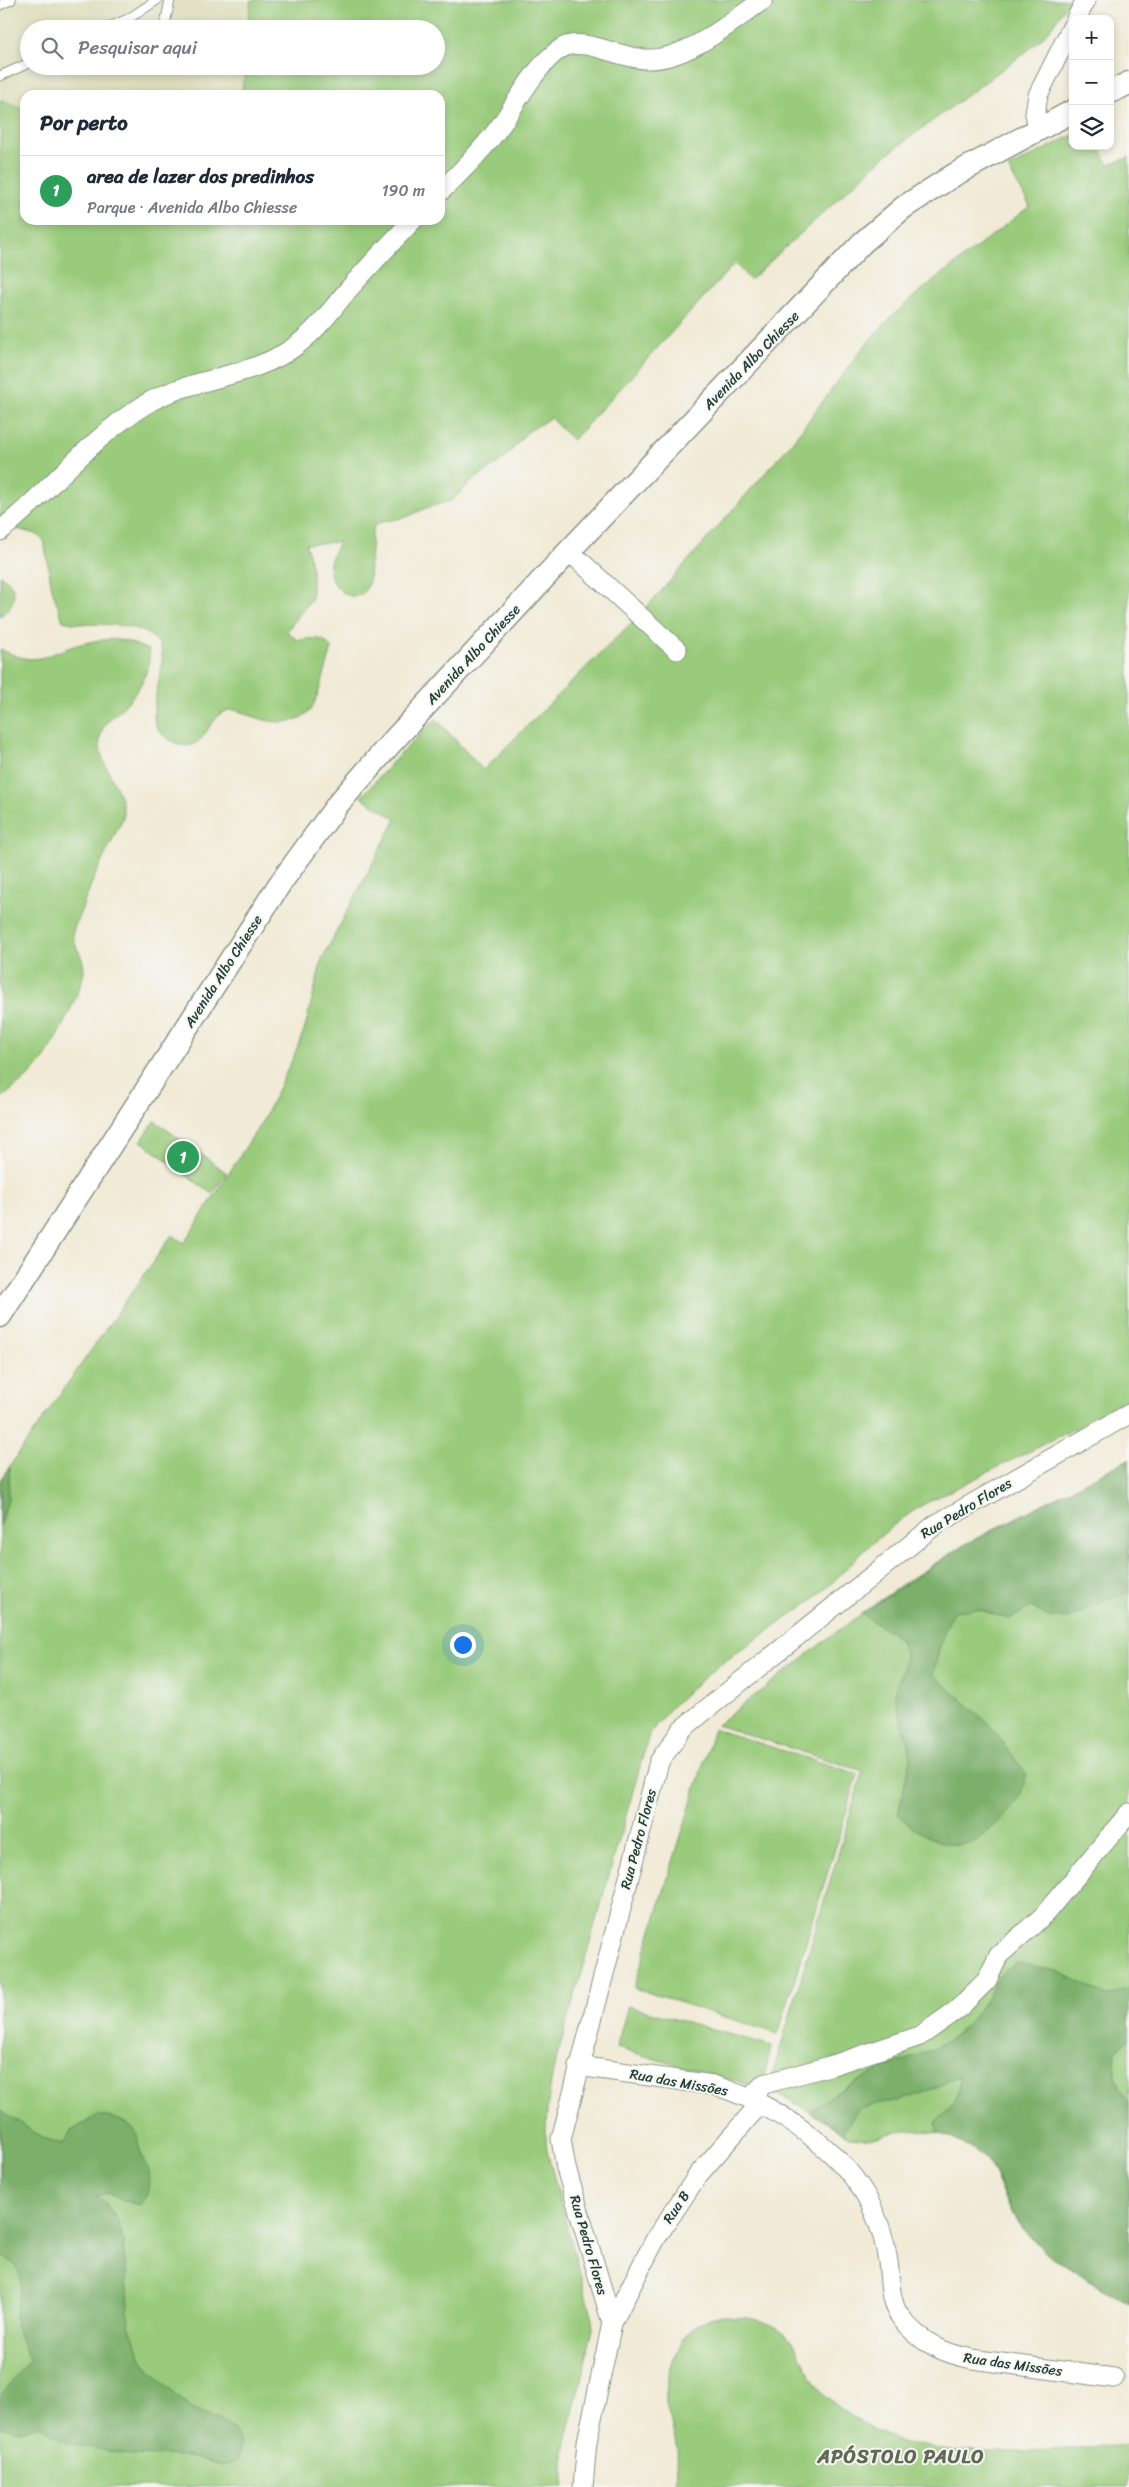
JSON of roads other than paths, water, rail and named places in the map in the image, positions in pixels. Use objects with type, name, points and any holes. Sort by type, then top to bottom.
[{"type":"street","points":[[445,187],[475,159],[527,86],[561,48],[572,45],[584,45],[632,58],[647,60],[662,58],[696,45],[763,0]]},
{"type":"street","points":[[1078,15],[1086,0]]},
{"type":"street","points":[[1038,128],[1035,114],[1038,95],[1069,33]]},
{"type":"street","points":[[1114,90],[1129,83]]},
{"type":"street","name":"Avenida Albo Chiesse","points":[[0,1316],[279,885],[338,804],[392,742],[569,550],[862,243],[904,207],[954,175],[1069,113]]},
{"type":"street","points":[[0,531],[87,451],[145,405],[178,390],[249,370],[296,346],[326,317],[409,225]]},
{"type":"street","points":[[569,550],[677,650]]},
{"type":"street","name":"Rua Pedro Flores","points":[[582,2487],[587,2442],[612,2324],[562,2150],[562,2129],[659,1762],[682,1729],[934,1525],[1129,1414]]},
{"type":"street","name":"Rua B","points":[[612,2324],[656,2238],[698,2175],[756,2102],[756,2092],[764,2084],[797,2076],[920,2036],[957,2010],[987,1980],[999,1954],[1043,1916],[1129,1813]]},
{"type":"street","name":"Rua das Missões","points":[[578,2066],[713,2085],[756,2102],[797,2126],[828,2150],[865,2194],[882,2235],[888,2257],[890,2286],[898,2314],[918,2335],[946,2352],[970,2359],[1114,2378]]},
{"type":"lane","points":[[0,5],[11,0]]},
{"type":"lane","points":[[126,20],[157,0]]},
{"type":"lane","points":[[166,20],[170,0]]},
{"type":"lane","points":[[0,76],[20,67]]},
{"type":"place","name":"area de lazer dos predinhos","points":[[183,1157]]},
{"type":"district","name":"APÓSTOLO PAULO","points":[[901,2456]]}]
